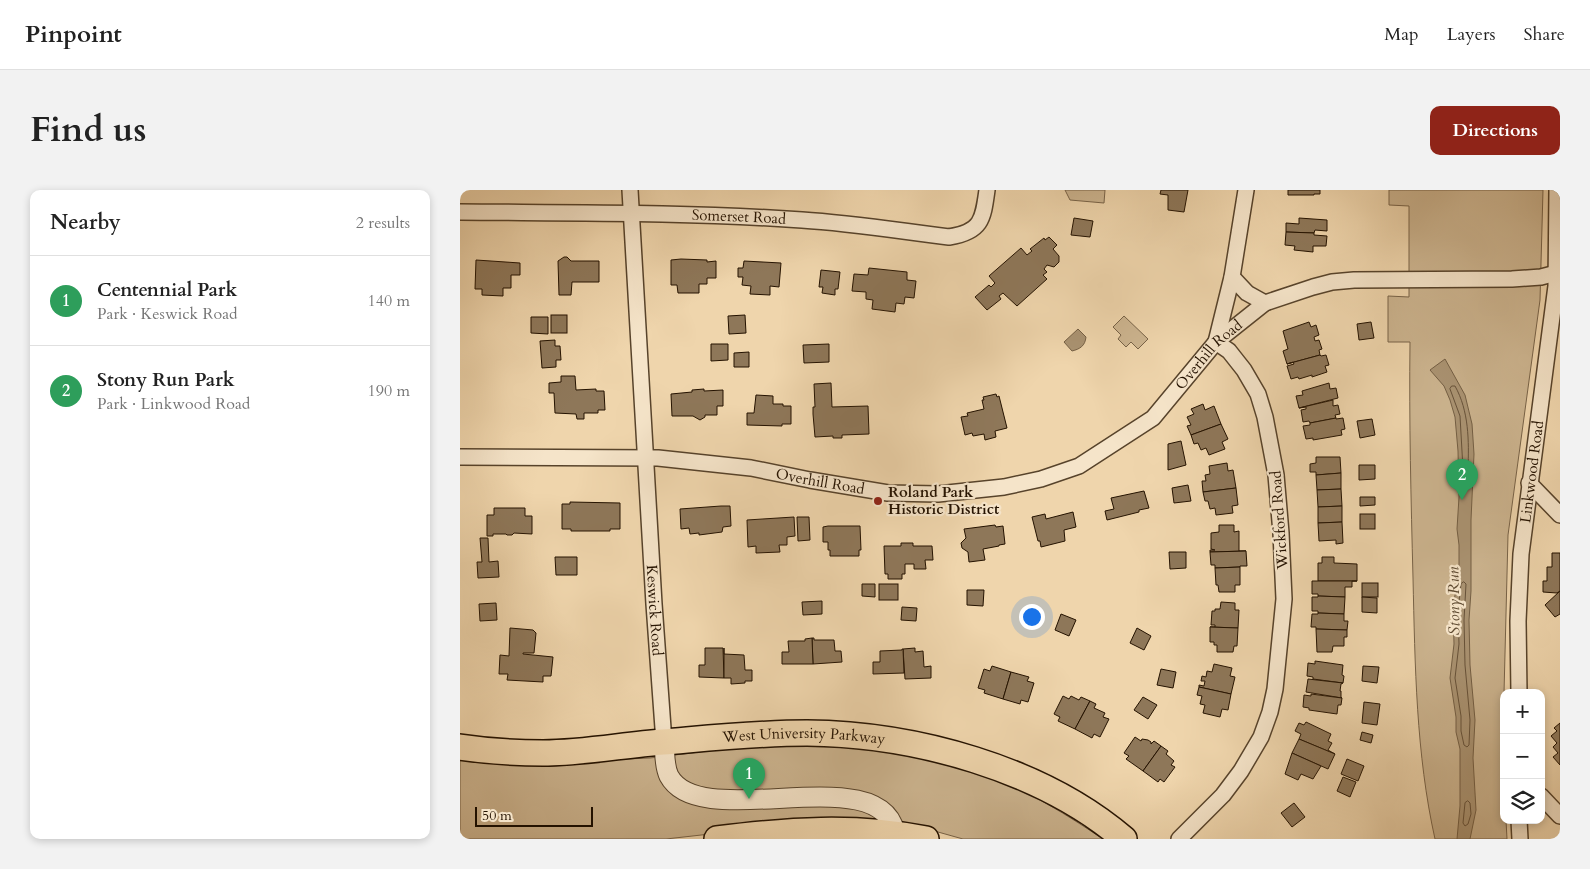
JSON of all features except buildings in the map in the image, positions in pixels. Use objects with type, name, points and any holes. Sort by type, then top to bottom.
[{"type":"main road","name":"West University Parkway","points":[[460,747],[544,753],[765,734],[808,733],[858,736],[916,744],[991,765],[1025,779],[1055,793],[1088,812],[1124,839]]},
{"type":"main road","points":[[717,839],[796,830],[857,830],[926,839]]},
{"type":"street","name":"Keswick Road","points":[[630,190],[654,604],[666,765],[670,777],[688,792],[703,797],[721,799],[814,797],[846,798],[866,802],[875,805],[889,818],[895,836]]},
{"type":"street","name":"Somerset Road","points":[[460,212],[738,216],[804,220],[949,237],[962,235],[972,230],[982,219],[987,190]]},
{"type":"street","points":[[1216,342],[1232,277],[1246,190]]},
{"type":"street","name":"Linkwood Road","points":[[1519,689],[1518,621],[1521,554],[1558,272],[1557,190]]},
{"type":"street","name":"Overhill Road","points":[[460,457],[646,458],[700,462],[751,468],[888,493],[938,494],[1013,485],[1041,479],[1079,466],[1153,418],[1216,342],[1265,303],[1297,291],[1332,282],[1512,279],[1541,277],[1558,272]]},
{"type":"street","points":[[1232,277],[1247,293],[1265,303]]},
{"type":"street","name":"Wickford Road","points":[[1180,839],[1223,795],[1241,770],[1260,737],[1270,712],[1275,689],[1284,599],[1276,475],[1265,417],[1258,394],[1244,370],[1229,351],[1216,342]]},
{"type":"street","points":[[1529,483],[1560,515]]},
{"type":"street","points":[[1545,800],[1560,816]]},
{"type":"street","points":[[1519,824],[1520,839]]},
{"type":"shaded area","points":[[1065,190],[1105,190],[1104,203],[1070,200]]},
{"type":"shaded area","points":[[1389,190],[1543,190],[1540,300],[1508,535],[1504,689],[1500,689],[1500,824],[1506,824],[1507,839],[1435,839],[1429,807],[1420,742],[1416,676],[1410,460],[1410,342],[1388,342],[1388,296],[1409,297],[1409,206],[1389,205]]},
{"type":"shaded area","points":[[1124,316],[1148,339],[1138,349],[1131,342],[1126,347],[1118,339],[1121,335],[1113,327]]},
{"type":"shaded area","points":[[831,745],[917,756],[950,763],[985,774],[1038,799],[1103,839],[963,839],[938,832],[875,823],[807,823],[666,839],[460,839],[460,759],[554,762],[650,758],[749,746]]},
{"type":"water","points":[[1078,329],[1086,337],[1085,343],[1082,347],[1072,351],[1064,342]]},
{"type":"water","name":"Stony Run","points":[[1445,359],[1465,395],[1472,424],[1474,454],[1469,620],[1470,665],[1475,720],[1473,758],[1476,810],[1470,839],[1457,839],[1460,806],[1460,749],[1456,732],[1456,717],[1450,678],[1454,644],[1453,610],[1459,565],[1457,529],[1459,497],[1458,451],[1455,417],[1450,400],[1444,386],[1430,370]]},
{"type":"place","name":"Stony Run Park","points":[[1462,500]]},
{"type":"place","name":"Roland Park Historic District","points":[[878,501]]},
{"type":"place","name":"Centennial Park","points":[[749,799]]}]
